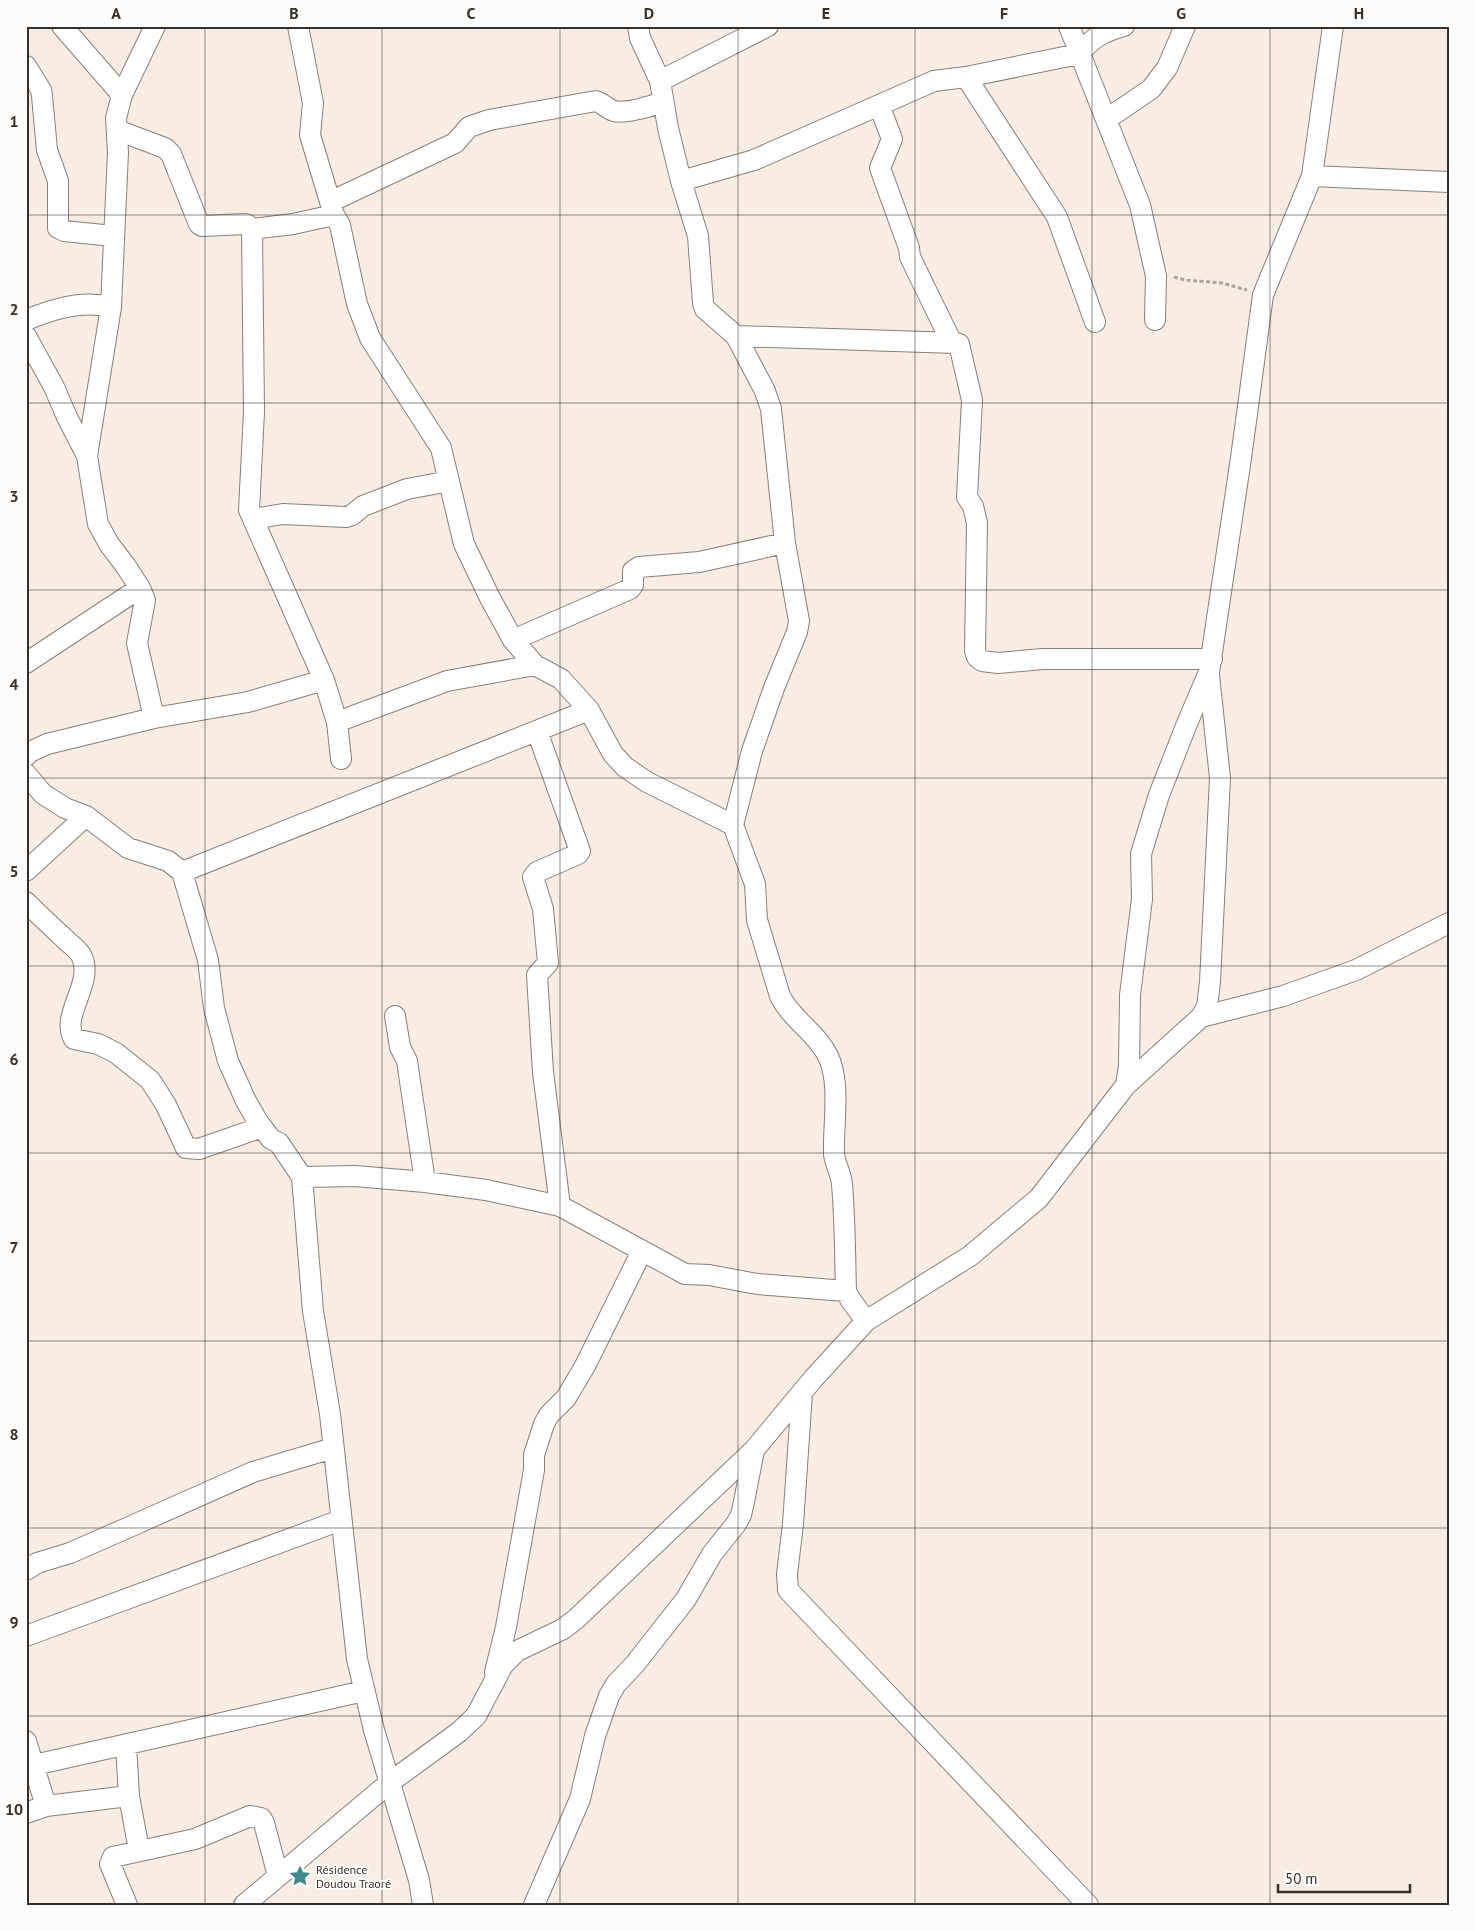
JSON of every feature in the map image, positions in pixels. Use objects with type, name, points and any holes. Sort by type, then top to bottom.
[{"type":"street","points":[[62,26],[122,95]]},
{"type":"street","points":[[87,456],[111,307],[118,152],[116,118],[122,95],[155,26]]},
{"type":"street","points":[[298,26],[313,103],[310,136],[332,209],[340,225],[357,304],[370,338],[441,448],[464,544],[490,598],[513,640],[536,664],[561,679],[589,710],[613,754],[625,767],[647,782],[734,825]]},
{"type":"street","points":[[638,26],[640,38],[660,81],[681,181],[698,236],[705,309],[736,336],[765,391],[771,409],[785,543],[799,620],[797,632],[774,688],[752,750],[734,825],[755,884],[757,920],[780,996],[784,1004],[827,1055],[832,1070],[835,1093],[834,1155],[842,1184],[846,1291],[850,1300],[866,1322]]},
{"type":"street","points":[[660,81],[768,26]]},
{"type":"street","points":[[1069,26],[1140,205],[1155,270],[1155,320]]},
{"type":"street","points":[[681,181],[754,160],[934,81],[1079,54],[1089,41],[1100,34],[1124,26]]},
{"type":"street","points":[[1107,119],[1151,89],[1167,68],[1185,26]]},
{"type":"street","points":[[244,1905],[389,1783],[459,1732],[476,1716],[503,1665],[510,1657],[518,1651],[563,1629],[576,1619],[754,1450],[866,1322],[970,1256],[1039,1198],[1126,1085],[1201,1017],[1206,1007],[1210,982],[1220,789],[1211,666],[1242,458],[1263,295],[1312,176],[1333,26]]},
{"type":"street","points":[[29,76],[41,90],[47,150],[58,181],[58,228],[64,231],[113,236]]},
{"type":"street","points":[[966,76],[1056,218],[1095,322]]},
{"type":"street","points":[[117,130],[165,148],[171,154],[199,224],[202,226],[246,224],[252,228],[293,224],[332,209],[455,142],[469,128],[489,120],[596,102],[602,103],[614,111],[639,109],[663,102]]},
{"type":"street","points":[[879,105],[892,139],[880,168],[909,248],[910,257],[952,342]]},
{"type":"street","points":[[1312,176],[1449,182]]},
{"type":"street","points":[[252,228],[254,412],[249,510],[324,680],[337,722],[341,759]]},
{"type":"street","points":[[26,320],[52,309],[64,307],[97,304],[111,307]]},
{"type":"street","points":[[26,336],[54,387],[87,456],[98,524],[109,544],[140,588],[145,600],[137,643],[154,718]]},
{"type":"street","points":[[736,336],[952,342],[959,344],[972,400],[967,497],[973,506],[977,523],[975,651],[977,657],[982,661],[998,664],[1043,659],[1211,666]]},
{"type":"street","points":[[253,519],[283,514],[346,517],[352,515],[363,506],[407,489],[439,483],[448,479]]},
{"type":"street","points":[[513,640],[630,589],[633,585],[633,571],[639,567],[699,562],[785,543]]},
{"type":"street","points":[[26,663],[140,588]]},
{"type":"street","points":[[337,722],[447,681],[536,664]]},
{"type":"street","points":[[1126,1085],[1129,1066],[1130,995],[1142,899],[1141,854],[1159,795],[1211,666]]},
{"type":"street","points":[[26,756],[47,744],[154,718],[248,702],[324,680]]},
{"type":"street","points":[[182,872],[589,710]]},
{"type":"street","points":[[537,731],[580,851],[578,854],[536,872],[533,877],[543,909],[548,963],[537,975],[543,1072],[560,1206]]},
{"type":"street","points":[[26,774],[35,786],[54,802],[86,816],[128,848],[168,862],[182,872],[208,960],[214,1008],[228,1062],[246,1101],[262,1127],[271,1139],[279,1143],[302,1178],[313,1311],[333,1448],[356,1659],[389,1783],[418,1880],[423,1905]]},
{"type":"street","points":[[26,871],[86,816]]},
{"type":"street","points":[[26,902],[82,956],[85,972],[71,1024],[71,1034],[74,1039],[98,1044],[116,1053],[150,1080],[166,1106],[186,1148],[199,1150],[262,1127]]},
{"type":"street","points":[[1201,1017],[1283,996],[1356,970],[1449,923]]},
{"type":"street","points":[[394,1016],[400,1048],[407,1062],[425,1182]]},
{"type":"street","points":[[302,1178],[355,1176],[486,1190],[560,1206],[690,1276],[709,1275],[758,1284],[846,1291]]},
{"type":"street","points":[[491,1689],[506,1627],[534,1470],[534,1455],[544,1424],[549,1415],[566,1398],[586,1366],[642,1251]]},
{"type":"street","points":[[802,1393],[793,1524],[787,1574],[788,1590],[1088,1905]]},
{"type":"street","points":[[26,1570],[37,1563],[70,1553],[252,1472],[333,1448]]},
{"type":"street","points":[[534,1905],[580,1799],[595,1736],[609,1696],[616,1684],[635,1664],[686,1599],[712,1554],[736,1524],[741,1515],[754,1450]]},
{"type":"street","points":[[26,1636],[341,1520]]},
{"type":"street","points":[[34,1765],[364,1691]]},
{"type":"street","points":[[26,1741],[46,1806]]},
{"type":"street","points":[[126,1745],[129,1796],[139,1850]]},
{"type":"street","points":[[26,1813],[46,1806],[129,1796]]},
{"type":"street","points":[[128,1905],[110,1861],[113,1857],[195,1839],[250,1816],[261,1818],[264,1823],[278,1876]]},
{"type":"path","points":[[1155,270],[1185,280],[1222,283],[1263,295]]},
{"type":"place","name":"Résidence Doudou Traoré","points":[[300,1876]]}]
